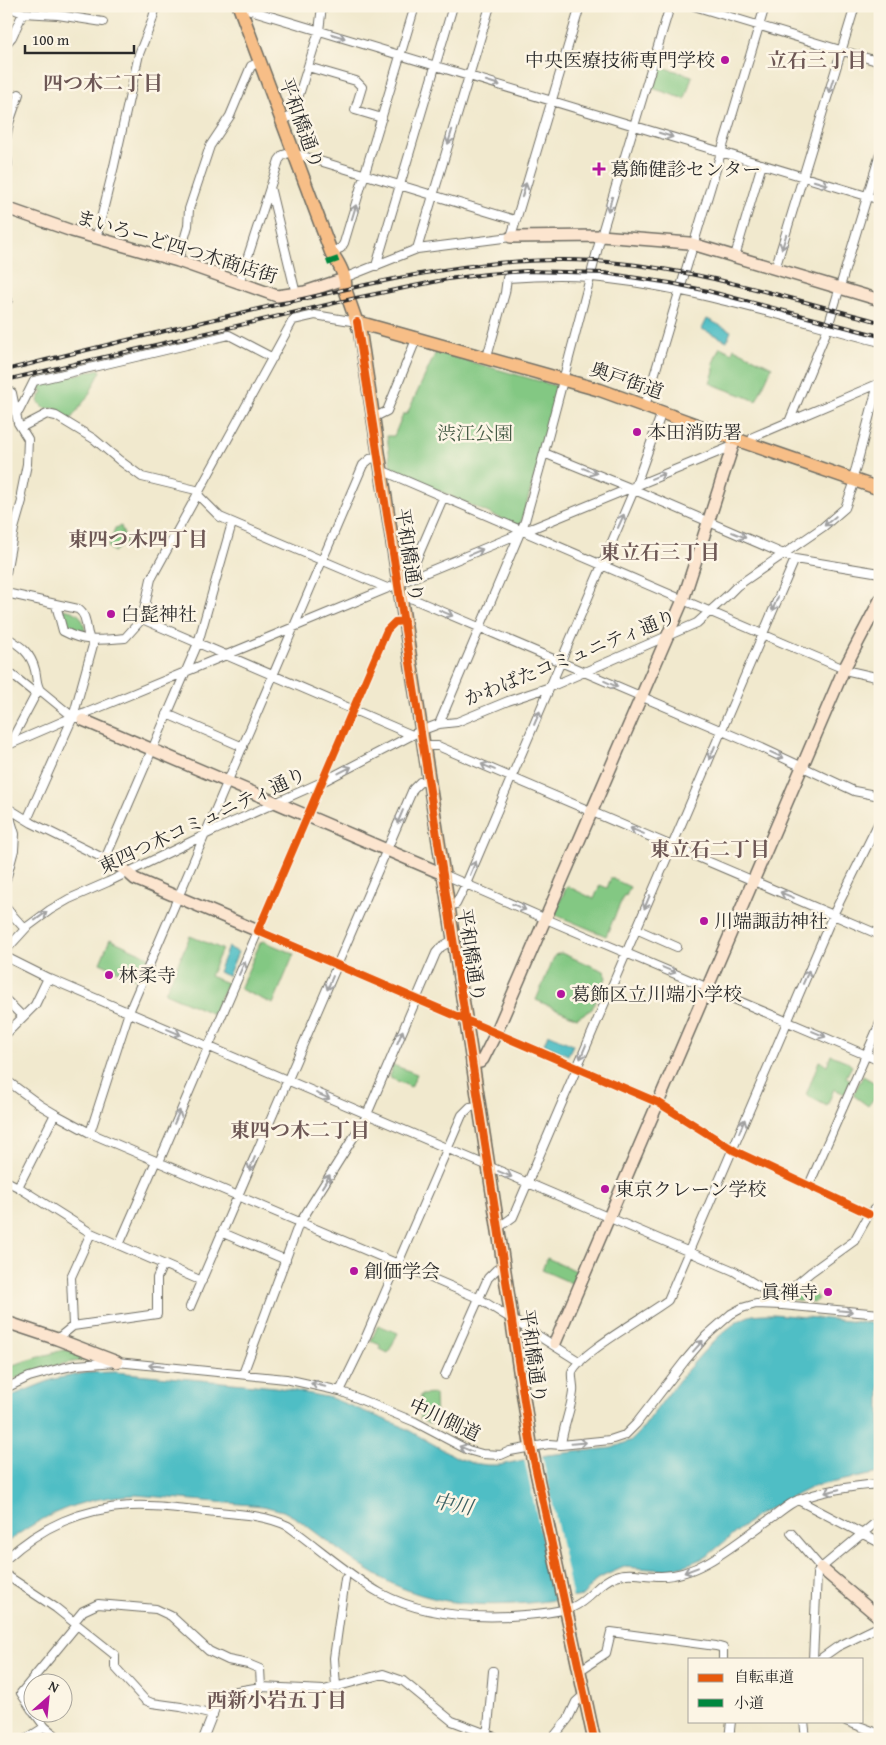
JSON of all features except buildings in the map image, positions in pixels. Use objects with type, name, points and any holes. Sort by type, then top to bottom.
[{"type":"main road","name":"平和橋通り","points":[[240,9],[331,252],[338,262],[342,283],[357,322],[381,470],[395,589],[404,621],[416,733],[423,746],[532,1452],[594,1739]]},
{"type":"main road","name":"奥戸街道","points":[[357,322],[417,337],[600,390],[662,412],[734,443],[750,444],[880,488]]},
{"type":"street","points":[[6,6],[23,13],[58,15],[103,22]]},
{"type":"street","points":[[58,15],[61,6]]},
{"type":"street","points":[[96,239],[138,54],[152,21],[156,6]]},
{"type":"street","points":[[282,120],[290,117],[294,111],[319,31],[322,6]]},
{"type":"street","points":[[331,252],[341,248],[344,243],[416,6]]},
{"type":"street","points":[[376,266],[453,6]]},
{"type":"street","points":[[416,249],[490,6]]},
{"type":"street","points":[[511,237],[580,6]]},
{"type":"street","points":[[438,724],[521,531],[544,453],[601,236],[670,6]]},
{"type":"street","points":[[694,6],[880,62]]},
{"type":"street","points":[[645,406],[765,6]]},
{"type":"street","points":[[776,268],[855,6]]},
{"type":"street","points":[[240,9],[248,9],[880,200]]},
{"type":"street","points":[[6,44],[12,37],[23,13]]},
{"type":"street","points":[[178,261],[188,226],[189,209],[210,146],[230,116],[252,66],[260,62]]},
{"type":"street","points":[[308,66],[356,81],[362,87],[355,110],[382,118]]},
{"type":"street","points":[[6,139],[7,123],[18,94]]},
{"type":"street","points":[[6,149],[8,164],[6,170]]},
{"type":"street","points":[[240,284],[279,160],[283,155],[293,152],[515,220]]},
{"type":"street","points":[[789,422],[828,328],[880,154]]},
{"type":"street","points":[[735,256],[762,164]]},
{"type":"street","points":[[270,187],[296,294]]},
{"type":"street","name":"まいろーど四つ木商店街","points":[[6,208],[96,239],[178,261],[278,296],[296,294],[342,283]]},
{"type":"street","points":[[342,283],[416,249],[511,237],[601,236],[693,244],[880,300]]},
{"type":"street","points":[[487,357],[505,293],[507,278],[530,276],[591,277],[679,290],[880,342]]},
{"type":"street","points":[[56,605],[62,631],[79,639],[92,641],[126,638],[142,619],[151,579],[293,320],[315,316],[357,322]]},
{"type":"street","points":[[15,412],[19,411],[34,381],[229,335],[272,358]]},
{"type":"street","points":[[373,418],[387,411],[417,337]]},
{"type":"street","points":[[750,444],[753,437],[879,384]]},
{"type":"street","name":"かわばたコミュニティ通り","points":[[416,733],[438,724],[457,722],[508,701],[586,673],[697,623],[736,586],[823,527],[845,508],[879,384]]},
{"type":"street","points":[[6,389],[12,393],[18,423],[28,439],[27,464],[20,494],[22,502],[10,527],[6,573]]},
{"type":"street","points":[[448,906],[456,904],[466,884],[634,487],[662,412]]},
{"type":"street","points":[[22,427],[47,414],[56,416],[94,439],[142,477],[196,490],[216,515],[232,523],[395,589],[413,599],[803,766],[854,791],[880,796]]},
{"type":"street","points":[[7,747],[294,627],[395,589],[411,578],[514,536],[521,531],[533,528],[634,487],[734,443]]},
{"type":"street","points":[[472,1064],[483,1059],[496,1033],[683,600],[734,443]]},
{"type":"street","points":[[544,453],[634,487],[708,522],[795,559],[880,572]]},
{"type":"street","points":[[90,1133],[129,1012],[364,465],[370,459],[379,457]]},
{"type":"street","points":[[381,470],[762,634],[844,668],[880,678]]},
{"type":"street","points":[[411,578],[412,570],[443,498]]},
{"type":"street","points":[[105,859],[198,643],[232,523]]},
{"type":"street","points":[[498,1228],[513,1217],[795,559]]},
{"type":"street","points":[[6,593],[78,609],[83,612],[89,638],[93,645],[78,718],[27,820]]},
{"type":"street","points":[[554,1345],[844,668],[880,600]]},
{"type":"street","points":[[142,619],[353,710],[416,733]]},
{"type":"street","points":[[119,1245],[208,1046],[387,630],[395,622],[404,621]]},
{"type":"street","points":[[6,637],[26,650],[31,659],[38,686],[38,692],[7,747]]},
{"type":"street","points":[[6,670],[78,718],[880,1060]]},
{"type":"street","points":[[167,714],[243,747]]},
{"type":"street","name":"東四つ木コミュニティ通り","points":[[6,950],[25,929],[50,910],[63,903],[205,835],[322,782],[416,733]]},
{"type":"street","points":[[423,746],[438,746],[880,935]]},
{"type":"street","points":[[190,1308],[412,789],[420,782],[428,781]]},
{"type":"street","points":[[6,808],[105,859],[135,878],[178,898],[659,1102],[732,1149],[869,1214]]},
{"type":"street","points":[[6,808],[15,834],[14,850],[6,880]]},
{"type":"street","points":[[561,1444],[573,1394],[572,1372],[580,1362],[606,1340],[668,1300],[787,1021],[834,915],[880,820]]},
{"type":"street","points":[[6,908],[25,929]]},
{"type":"street","points":[[636,929],[677,947]]},
{"type":"street","points":[[243,1374],[301,1222],[367,1114],[438,950],[453,940]]},
{"type":"street","points":[[6,958],[48,978],[527,1184],[734,1271],[780,1298],[854,1241],[869,1214],[880,1204]]},
{"type":"street","points":[[6,1034],[35,1005],[48,978]]},
{"type":"street","points":[[6,1000],[23,1017]]},
{"type":"street","points":[[809,1186],[880,1023]]},
{"type":"street","points":[[6,1080],[40,1106],[90,1133],[478,1298],[580,1362]]},
{"type":"street","points":[[340,1391],[362,1346],[462,1115],[470,1107],[478,1106]]},
{"type":"street","points":[[18,1187],[55,1114]]},
{"type":"street","points":[[6,1181],[91,1233],[202,1281]]},
{"type":"street","points":[[72,1326],[71,1276],[91,1233]]},
{"type":"street","points":[[222,1233],[286,1260]]},
{"type":"street","points":[[57,1339],[72,1326],[157,1314],[157,1278],[163,1264]]},
{"type":"street","points":[[445,1375],[478,1298],[491,1273],[504,1265]]},
{"type":"street","name":"中川側道","points":[[6,1388],[29,1377],[58,1369],[76,1365],[117,1362],[294,1380],[340,1391],[415,1422],[468,1450],[482,1454],[501,1455],[510,1451],[532,1452],[549,1444],[610,1440],[630,1432],[702,1342],[731,1314],[742,1308],[756,1304],[782,1305],[880,1314]]},
{"type":"street","points":[[6,1322],[117,1362]]},
{"type":"street","points":[[6,1559],[44,1529],[103,1509],[132,1505],[214,1512],[277,1521],[288,1526],[361,1581],[407,1605],[433,1612],[464,1616],[524,1615],[565,1604],[574,1607],[582,1602],[600,1584],[617,1575],[629,1573],[669,1576],[694,1569],[720,1555],[798,1500],[849,1487],[880,1484]]},
{"type":"street","points":[[798,1500],[880,1543]]},
{"type":"street","points":[[814,1658],[817,1574],[821,1568],[880,1519]]},
{"type":"street","points":[[791,1533],[821,1568],[880,1618]]},
{"type":"street","points":[[6,1575],[56,1608],[115,1656],[115,1667],[144,1700],[213,1715]]},
{"type":"street","points":[[336,1686],[334,1658],[345,1579]]},
{"type":"street","points":[[38,1672],[76,1624],[83,1611],[98,1604],[156,1609],[171,1616],[209,1651],[228,1660],[248,1664],[260,1669],[261,1687]]},
{"type":"street","points":[[822,1658],[880,1626]]},
{"type":"street","points":[[579,1671],[606,1653],[611,1632],[716,1646],[723,1648],[723,1658]]},
{"type":"street","points":[[486,1734],[493,1671]]},
{"type":"street","points":[[203,1739],[218,1701],[225,1694],[261,1687],[324,1690],[383,1674],[403,1681],[452,1721],[500,1739]]},
{"type":"street","points":[[552,1739],[568,1719],[576,1702],[585,1694]]},
{"type":"street","points":[[41,1722],[60,1739]]},
{"type":"street","points":[[729,1739],[731,1722]]},
{"type":"street","points":[[804,1722],[806,1739]]},
{"type":"street","points":[[849,1722],[880,1734]]},
{"type":"street","points":[[26,1739],[45,1727]]},
{"type":"green space","points":[[659,66],[692,76],[685,99],[652,88]]},
{"type":"green space","points":[[720,347],[732,353],[734,348],[772,367],[756,401],[710,383],[714,371],[713,363]]},
{"type":"green space","name":"渋江公園","points":[[436,352],[560,387],[520,527],[391,468],[387,436],[394,436],[403,414],[407,414]]},
{"type":"green space","points":[[99,369],[101,371],[88,396],[70,420],[57,412],[58,408],[45,409],[38,401],[43,391],[34,387],[35,385]]},
{"type":"green space","points":[[121,526],[126,542],[114,552],[108,547],[115,528]]},
{"type":"green space","points":[[60,609],[72,611],[80,616],[84,624],[86,636],[64,630]]},
{"type":"green space","points":[[611,878],[630,887],[626,896],[624,895],[606,936],[556,915],[555,912],[567,886],[594,899],[600,885],[607,888]]},
{"type":"green space","points":[[190,936],[222,949],[210,976],[227,983],[213,1014],[165,993]]},
{"type":"green space","points":[[110,939],[149,957],[138,980],[100,963]]},
{"type":"green space","points":[[263,941],[294,954],[273,1004],[240,989],[260,943]]},
{"type":"green space","points":[[561,953],[604,971],[606,978],[592,1009],[577,1018],[536,1000],[555,955]]},
{"type":"green space","points":[[831,1055],[846,1061],[852,1066],[846,1077],[851,1080],[845,1094],[834,1089],[827,1106],[806,1095],[819,1061],[827,1065]]},
{"type":"green space","points":[[393,1065],[417,1074],[411,1087],[390,1078]]},
{"type":"green space","points":[[863,1076],[880,1086],[880,1098],[876,1096],[868,1106],[853,1095]]},
{"type":"green space","points":[[547,1258],[581,1273],[576,1285],[542,1270]]},
{"type":"green space","points":[[804,1281],[818,1299],[814,1302],[784,1298]]},
{"type":"green space","points":[[378,1325],[398,1333],[388,1353],[380,1349],[380,1345],[371,1341]]},
{"type":"green space","points":[[63,1350],[75,1351],[101,1359],[52,1366],[6,1382],[6,1367]]},
{"type":"green space","points":[[435,1394],[436,1422],[432,1420],[431,1424],[420,1419],[420,1395]]},
{"type":"water","points":[[707,319],[731,331],[727,341],[702,329]]},
{"type":"water","points":[[228,947],[238,952],[228,976],[218,972]]},
{"type":"water","points":[[548,1034],[573,1045],[568,1055],[544,1044]]},
{"type":"water","name":"中川","points":[[773,1314],[880,1324],[880,1473],[814,1486],[757,1515],[706,1557],[686,1565],[665,1570],[624,1567],[597,1579],[583,1596],[530,1603],[477,1604],[452,1602],[426,1596],[401,1588],[376,1575],[296,1518],[283,1511],[263,1506],[136,1495],[117,1496],[67,1508],[36,1523],[6,1543],[6,1398],[54,1379],[85,1373],[115,1372],[275,1387],[331,1398],[401,1426],[458,1458],[472,1463],[500,1465],[547,1455],[612,1448],[632,1440],[691,1366],[724,1332],[739,1321],[753,1315]]},
{"type":"pier","points":[[542,1454],[573,1599],[556,1602],[524,1458]]},
{"type":"railway","points":[[6,370],[269,306],[378,282],[450,269],[522,261],[595,261],[667,270],[739,285],[880,322]]},
{"type":"railway","points":[[6,380],[356,298],[448,279],[526,271],[604,273],[670,283],[708,291],[880,336]]},
{"type":"marked path","points":[[327,263],[341,258]]},
{"type":"cycle path","points":[[357,322],[531,1447],[594,1739]]},
{"type":"cycle path","points":[[404,621],[395,622],[387,630],[258,931],[659,1103],[735,1151],[869,1214]]},
{"type":"place","name":"中央医療技術専門学校","points":[[725,60]]},
{"type":"place","name":"葛飾健診センター","points":[[599,169]]},
{"type":"place","name":"本田消防署","points":[[637,432]]},
{"type":"place","name":"白髭神社","points":[[111,614]]},
{"type":"place","name":"川端諏訪神社","points":[[704,921]]},
{"type":"place","name":"林柔寺","points":[[109,975]]},
{"type":"place","name":"葛飾区立川端小学校","points":[[561,994]]},
{"type":"place","name":"東京クレーン学校","points":[[605,1189]]},
{"type":"place","name":"創価学会","points":[[354,1271]]},
{"type":"place","name":"眞禅寺","points":[[828,1292]]},
{"type":"district","name":"立石三丁目","points":[[817,60]]},
{"type":"district","name":"四つ木二丁目","points":[[103,83]]},
{"type":"district","name":"東四つ木四丁目","points":[[138,539]]},
{"type":"district","name":"東立石三丁目","points":[[660,552]]},
{"type":"district","name":"東立石二丁目","points":[[710,849]]},
{"type":"district","name":"東四つ木二丁目","points":[[300,1130]]},
{"type":"district","name":"西新小岩五丁目","points":[[277,1700]]}]
